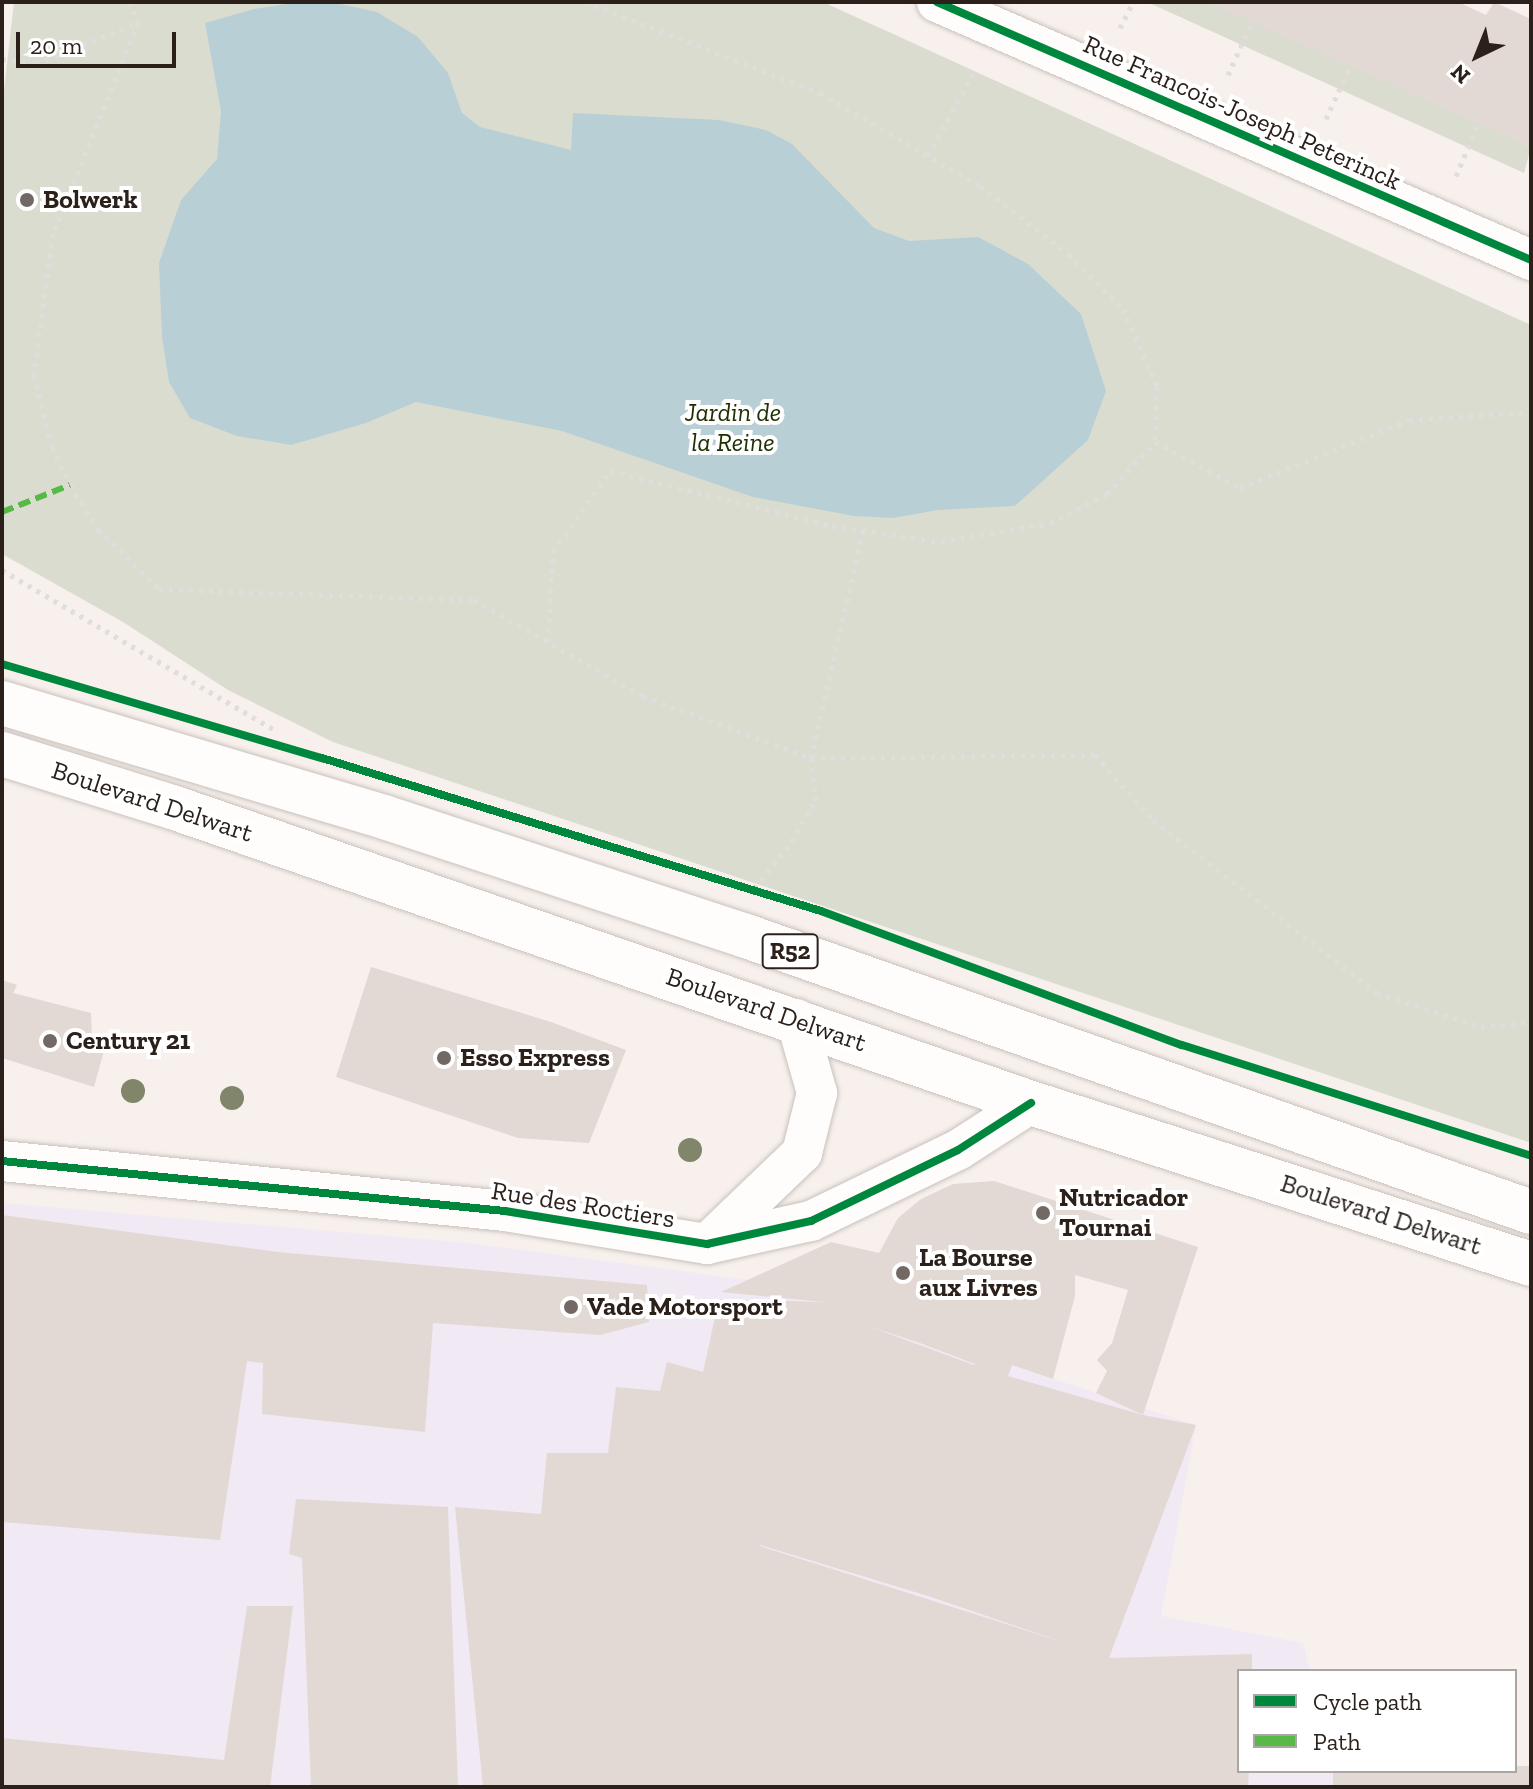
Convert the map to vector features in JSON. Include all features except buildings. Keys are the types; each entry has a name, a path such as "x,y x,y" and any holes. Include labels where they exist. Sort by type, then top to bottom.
{"main road":[{"name":"Boulevard Delwart","path":"21,709 384,817 761,941 1531,1212"},
{"name":"Boulevard Delwart","path":"18,759 187,812 796,1019 1031,1103 1527,1267"}],"street":[{"name":"Rue Francois-Joseph Peterinck","path":"937,2 1531,260"},
{"name":"Rue des Roctiers","path":"707,1244 802,1153 817,1093 796,1019"},
{"name":"Rue des Roctiers","path":"2,1161 505,1211 707,1244 811,1221 958,1150 1031,1103"}],"path":[{"path":"129,2 138,22 53,234 34,375 52,447 98,529 159,589 474,600 643,696 811,758 1095,755 1153,820 1377,993 1481,1027 1531,1022"},
{"path":"548,642 553,552 610,471 863,531 941,542 1050,523 1107,494 1155,442 1157,386 1123,309 1068,254 980,186 820,93 585,2"},
{"path":"1120,28 1133,2"},
{"path":"1228,76 1253,19"},
{"path":"2,59 36,63 138,22"},
{"path":"1326,120 1350,66"},
{"path":"928,156 976,68"},
{"path":"1455,177 1478,124"},
{"path":"1155,442 1240,488 1409,420 1531,412"},
{"path":"752,890 786,850 816,801 811,758 863,531"},
{"path":"2,570 283,735"},
{"path":"737,886 766,894"}],"shaded area":[{"path":"2,1203 469,1243 748,1280 917,1326 1053,1379 1196,1425 1161,1616 1303,1643 1310,1669 1237,1669 1237,1773 1517,1773 1517,1766 1531,1766 1531,1787 2,1787"}],"green space":[{"name":"Jardin de la Reine","path":"14,2 823,2 1531,325 1531,1143 333,742 228,690 123,622 2,554 2,108"},
{"path":"1147,2 1216,2 1531,147 1524,173"}],"water":[{"path":"300,2 331,2 377,12 418,37 448,73 462,113 480,127 571,150 573,113 719,120 766,130 792,144 874,228 909,241 978,237 1028,264 1081,314 1106,391 1088,440 1015,506 938,510 893,518 854,516 753,497 562,431 416,402 366,423 291,445 237,436 190,418 169,382 162,337 159,263 181,200 217,159 221,111 205,23 254,9"}],"marked path":[{"path":"2,512 70,485"}],"cycle path":[{"path":"937,2 1531,260"},
{"path":"2,664 322,758 821,911 1182,1045 1531,1156"},
{"path":"2,1161 505,1211 707,1244 811,1221 958,1150 1031,1103"}],"place":[{"name":"Bolwerk","path":"27,200"},
{"name":"Century 21","path":"50,1041"},
{"name":"Esso Express","path":"444,1058"},
{"name":"Nutricador Tournai","path":"1043,1213"},
{"name":"La Bourse aux Livres","path":"903,1273"},
{"name":"Vade Motorsport","path":"571,1307"}]}
